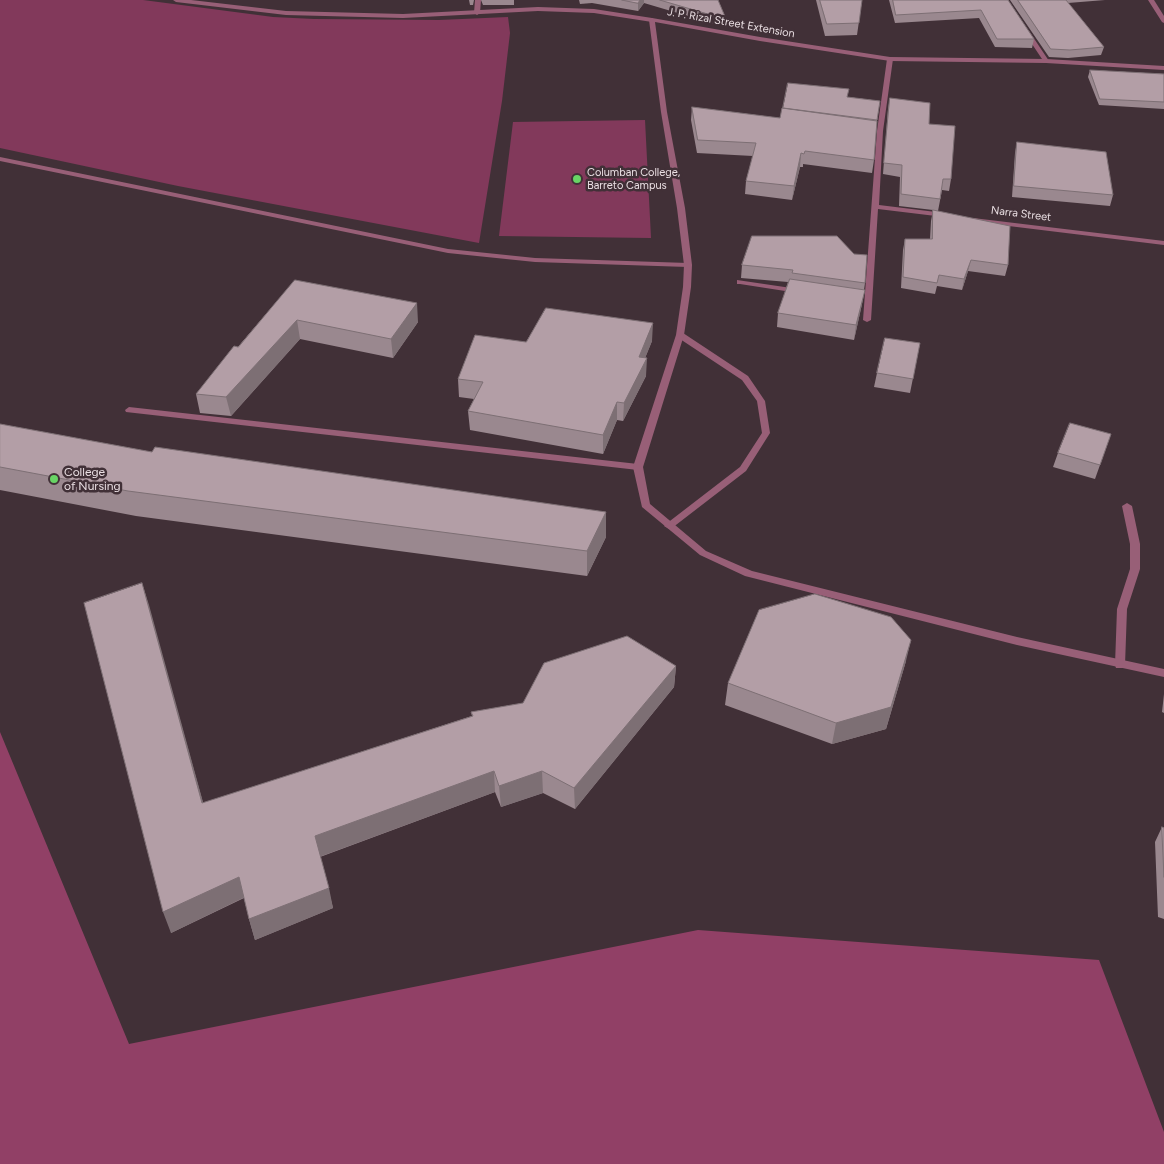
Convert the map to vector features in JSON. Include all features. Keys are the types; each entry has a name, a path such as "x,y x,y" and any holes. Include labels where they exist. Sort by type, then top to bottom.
{"street":[{"name":"J. P. Rizal Street Extension","path":"176,0 286,13 403,16 538,9 594,11 890,59 1046,61 1164,68"},
{"path":"477,12 478,0"},
{"path":"1151,0 1164,21"},
{"path":"652,20 664,112 681,208 688,265 687,287 680,335 638,467 645,504 668,526 703,553 749,574 979,632 1120,665 1164,673"},
{"path":"1023,24 1046,61"},
{"path":"867,320 880,132 890,59"},
{"path":"870,130 880,132"},
{"path":"0,159 448,251 535,260 688,265"},
{"path":"876,207 954,217"},
{"name":"Narra Street","path":"963,218 1164,243"},
{"path":"740,282 809,292"},
{"path":"858,299 868,301"},
{"path":"668,526 743,469 766,433 761,401 745,378 680,335"},
{"path":"129,410 638,467"},
{"path":"1120,665 1122,609 1135,569 1135,544 1127,506"}],"shaded area":[{"path":"0,0 143,0 273,17 314,19 439,20 508,17 510,33 502,101 479,243 178,186 0,148"},
{"name":"Columban College, Barreto Campus","path":"645,120 651,238 499,236 513,122"},
{"path":"0,732 129,1044 698,930 1099,960 1164,1132 1164,1164 0,1164"}],"building":[{"path":"622,0 640,0 638,3"},
{"path":"660,0 718,0 726,19"},
{"path":"820,0 862,0 859,23 827,24"},
{"path":"893,0 1008,0 1034,39 997,39 981,10 896,15"},
{"path":"1018,0 1066,0 1104,47 1070,50 1051,49"},
{"path":"1090,70 1164,74 1164,102 1100,99"},
{"path":"788,83 849,89 847,97 880,101 877,120 783,108"},
{"path":"890,98 930,103 929,124 955,126 951,179 943,179 940,199 901,194 902,165 884,163"},
{"path":"692,107 780,118 782,108 877,121 874,160 805,151 804,154 801,153 794,186 746,181 756,143 698,140"},
{"path":"1017,142 1106,152 1113,195 1014,186"},
{"path":"933,210 1010,226 1008,265 971,260 964,279 939,275 937,283 903,277 905,239 932,239"},
{"path":"752,236 837,236 854,254 867,255 865,283 792,273 793,270 742,265"},
{"path":"790,279 865,290 856,325 778,313"},
{"path":"295,280 417,303 391,339 297,320 226,397 196,394 234,346 238,347"},
{"path":"546,308 653,323 639,357 647,358 624,403 617,402 603,435 468,411 483,382 458,379 475,335 526,342"},
{"path":"885,338 920,343 913,379 877,373"},
{"path":"1070,423 1111,434 1100,465 1058,453"},
{"path":"0,424 152,452 155,447 606,512 587,551 128,491 0,467"},
{"path":"142,583 202,803 473,716 471,712 523,703 544,663 627,636 676,666 574,788 542,771 499,786 494,771 315,836 329,888 249,919 239,877 163,912 84,603"},
{"path":"815,594 891,617 911,640 891,707 836,723 728,683 759,610"},
{"path":"1162,827 1164,828 1164,877"}],"place":[{"name":"Columban College, Barreto Campus","path":"577,179"},
{"name":"College of Nursing","path":"54,479"}]}
